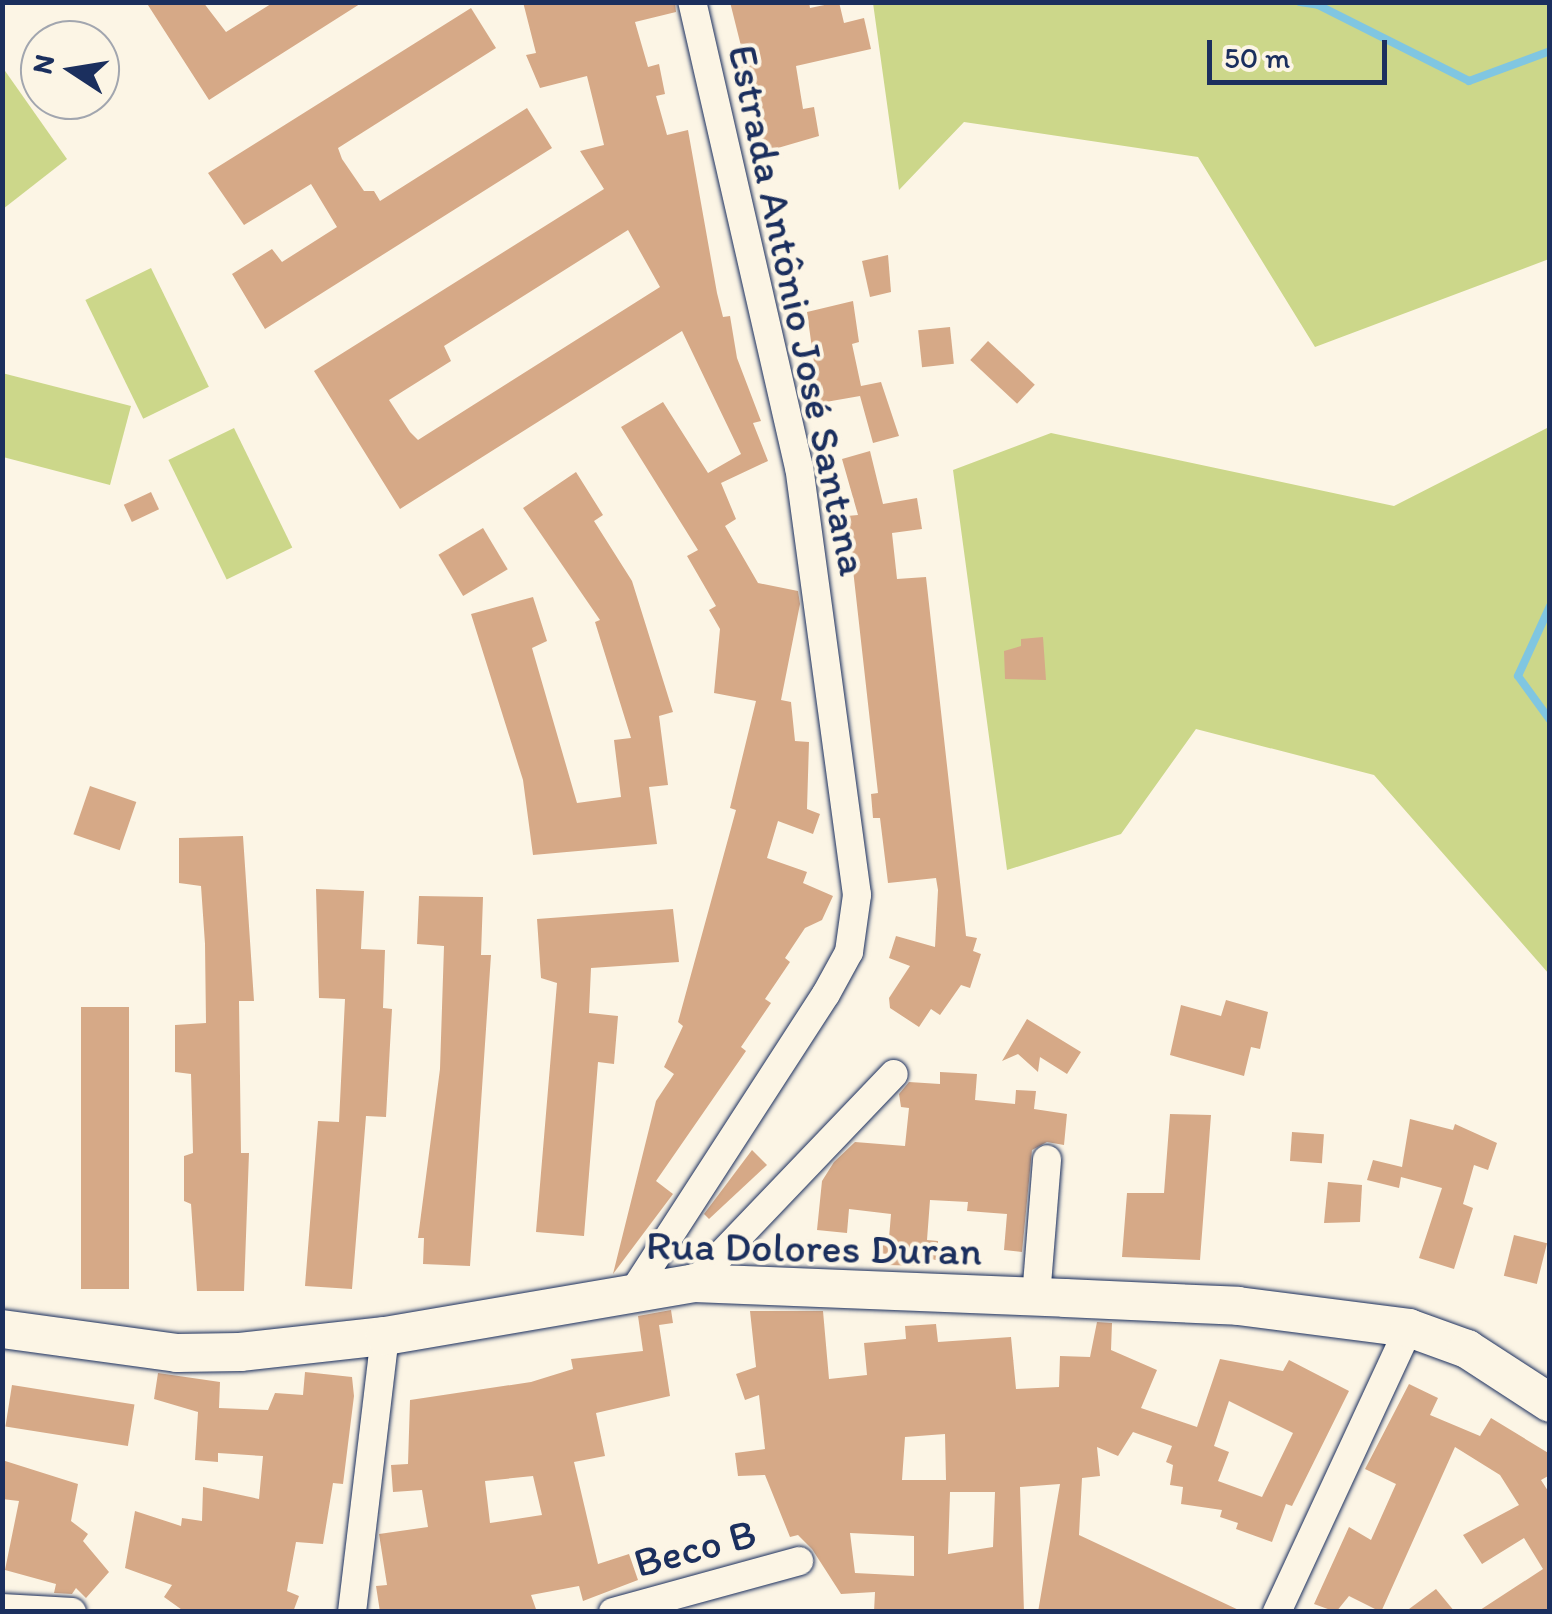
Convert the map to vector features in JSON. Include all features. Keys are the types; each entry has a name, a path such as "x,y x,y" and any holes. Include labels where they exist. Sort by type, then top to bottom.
{"street":[{"name":"Estrada Antônio José Santana","path":"635,1289 826,994 848,952 856,895 799,468 692,2"},
{"path":"694,1283 894,1074"},
{"path":"1036,1296 1047,1159"},
{"name":"Rua Dolores Duran","path":"2,1329 177,1353 385,1336 635,1289 694,1283 1036,1296 1238,1306 1409,1328 1467,1349 1550,1402"},
{"path":"1277,1612 1409,1328"},
{"path":"352,1612 385,1336"},
{"name":"Beco B","path":"613,1612 799,1561"},
{"path":"2,1608 72,1612"}],"green space":[{"path":"873,3 1549,3 1549,259 1315,347 1198,157 964,122 899,190"},
{"path":"3,68 20,92 20,120 40,120 67,159 2,209"},
{"path":"151,268 209,387 143,419 85,300"},
{"path":"2,373 131,406 110,485 3,457"},
{"path":"1549,427 1549,974 1374,775 1196,729 1121,834 1007,870 953,470 1051,433 1394,506"},
{"path":"234,428 292,548 227,580 168,460"}],"building":[{"path":"146,2 203,2 226,32 274,2 363,2 209,100"},
{"path":"523,2 675,2 676,12 635,22 648,67 659,64 665,94 656,96 667,135 688,130 717,293 723,317 730,316 737,358 761,421 753,423 768,461 721,483 736,519 725,526 758,583 798,591 800,604 781,700 791,702 795,741 809,742 807,809 820,814 813,834 778,821 767,858 807,872 803,883 833,896 822,920 805,928 785,958 790,962 765,999 771,1003 741,1047 746,1051 656,1181 673,1194 613,1274 656,1101 674,1074 664,1067 683,1026 678,1022 736,810 730,808 756,701 714,693 720,629 709,610 716,606 687,556 698,550 621,427 663,402 708,473 741,454 682,331 400,509 314,371 604,189 580,151 604,145 587,76 540,88 526,55 536,53","holes":["628,230 660,287 418,440 389,400 451,361 444,346"]},
{"path":"730,2 809,2 810,8 839,2 844,23 864,18 871,49 796,66 803,109 814,107 819,136 764,152 752,96 743,98 734,48 741,46"},
{"path":"471,8 496,48 338,148 342,159 364,191 374,191 380,201 527,108 552,148 265,329 232,274 272,249 282,262 337,227 311,184 244,225 208,173"},
{"path":"888,255 891,292 870,297 862,261"},
{"path":"853,301 859,342 852,344 861,386 881,382 899,436 873,443 860,396 820,403 809,364 814,363 807,312"},
{"path":"950,327 954,364 922,367 918,330"},
{"path":"988,341 1035,385 1017,404 970,360"},
{"path":"870,451 883,504 917,498 922,529 892,533 897,579 926,577 966,936 977,938 973,951 981,954 970,988 961,985 940,1015 931,1009 919,1027 890,1008 889,998 910,966 889,958 896,936 935,947 938,890 936,878 888,883 880,818 873,818 871,794 878,793 847,516 858,515 842,459"},
{"path":"576,472 603,515 594,521 632,581 673,712 659,716 668,785 649,787 657,844 533,855 523,780 471,614 533,597 547,641 532,648 577,803 621,797 614,740 631,738 595,622 600,620 523,508"},
{"path":"151,492 159,509 132,522 124,505"},
{"path":"483,528 508,569 463,596 438,555"},
{"path":"1043,637 1046,680 1005,679 1004,651 1021,646 1021,639"},
{"path":"90,786 136,802 120,850 73,834"},
{"path":"243,836 254,1001 239,1001 241,1153 249,1153 244,1291 197,1291 191,1204 184,1201 184,1156 193,1153 191,1074 175,1072 175,1025 206,1023 205,944 201,886 179,883 179,838"},
{"path":"316,889 364,891 361,949 385,950 383,1008 392,1009 386,1117 366,1116 352,1289 305,1286 318,1121 339,1122 345,999 319,998"},
{"path":"419,896 483,897 481,955 491,955 470,1266 423,1264 424,1238 418,1238 440,1069 444,946 417,944"},
{"path":"673,909 679,962 591,968 589,1013 618,1016 614,1064 598,1062 584,1236 536,1232 557,983 541,978 537,919"},
{"path":"1226,1000 1268,1012 1260,1049 1251,1047 1244,1076 1170,1055 1181,1005 1221,1016"},
{"path":"81,1007 129,1007 129,1289 81,1289"},
{"path":"1027,1019 1081,1052 1067,1074 1040,1057 1038,1072 1018,1054 1002,1061"},
{"path":"940,1072 977,1074 975,1100 1015,1104 1016,1090 1036,1091 1034,1109 1067,1114 1064,1145 1047,1142 1032,1150 1022,1252 1004,1250 1007,1214 967,1211 968,1202 930,1200 927,1240 938,1241 936,1260 925,1258 925,1266 887,1265 888,1254 878,1253 879,1238 889,1238 891,1214 849,1209 847,1233 817,1230 822,1181 834,1162 855,1142 905,1146 909,1108 901,1107 899,1094 909,1082 940,1084"},
{"path":"1170,1114 1211,1115 1200,1260 1122,1257 1127,1193 1164,1193"},
{"path":"1410,1119 1453,1130 1455,1124 1497,1143 1488,1170 1474,1165 1463,1204 1473,1208 1454,1269 1419,1258 1442,1188 1401,1177 1399,1188 1367,1180 1373,1160 1402,1167"},
{"path":"1292,1132 1324,1134 1322,1163 1290,1161"},
{"path":"752,1150 767,1165 709,1219 704,1214"},
{"path":"1328,1182 1362,1185 1360,1222 1324,1223"},
{"path":"1514,1235 1547,1243 1537,1284 1504,1276"},
{"path":"671,1310 673,1323 659,1325 670,1396 596,1413 605,1456 574,1462 598,1564 629,1554 638,1580 583,1601 579,1586 531,1595 537,1612 380,1612 376,1586 387,1585 379,1534 428,1527 422,1490 393,1492 391,1465 408,1464 410,1400 531,1382 573,1369 571,1359 643,1351 638,1316","holes":["533,1476 542,1515 490,1523 485,1481"]},
{"path":"750,1311 823,1311 829,1379 867,1375 864,1343 906,1339 905,1326 936,1324 938,1342 1011,1337 1016,1389 1059,1387 1060,1356 1090,1357 1097,1322 1112,1323 1111,1350 1157,1370 1141,1408 1197,1427 1220,1359 1283,1371 1289,1360 1349,1391 1292,1506 1286,1504 1272,1542 1236,1529 1238,1523 1220,1517 1222,1510 1181,1504 1183,1487 1170,1485 1173,1465 1166,1462 1172,1446 1133,1432 1118,1456 1097,1447 1100,1476 1082,1478 1079,1535 1243,1612 1038,1612 1060,1484 1020,1487 1024,1612 874,1612 875,1592 841,1594 812,1549 798,1535 790,1537 765,1475 738,1476 735,1453 765,1449 759,1395 745,1400 736,1374 756,1367","holes":["1229,1401 1293,1433 1262,1497 1218,1481 1229,1452 1214,1446","945,1434 946,1480 902,1480 905,1437","950,1492 995,1492 993,1547 948,1554","850,1533 914,1536 914,1576 855,1573"]},
{"path":"305,1372 352,1377 354,1396 343,1484 333,1483 323,1544 296,1542 287,1591 299,1596 293,1612 185,1612 164,1597 172,1585 125,1568 135,1511 181,1526 182,1518 202,1521 203,1487 259,1499 263,1456 218,1453 218,1462 195,1460 198,1412 154,1399 158,1373 220,1382 219,1408 268,1410 275,1393 303,1395"},
{"path":"1409,1384 1438,1398 1430,1415 1480,1436 1491,1418 1550,1454 1550,1475 1541,1480 1550,1494 1550,1612 1477,1612 1543,1569 1524,1538 1482,1564 1463,1535 1519,1505 1500,1475 1455,1447 1381,1612 1349,1596 1336,1612 1314,1604 1349,1527 1371,1540 1396,1484 1365,1469"},
{"path":"12,1385 134,1404 128,1446 5,1426"},
{"path":"2,1460 78,1484 71,1521 88,1534 83,1541 109,1572 86,1598 76,1588 72,1594 54,1593 56,1584 5,1570 19,1501 2,1499"},
{"path":"1436,1589 1455,1612 1405,1612"}],"waterway":[{"path":"1300,2 1318,5 1469,81 1550,51"},
{"path":"1550,606 1518,676 1550,720"}]}
